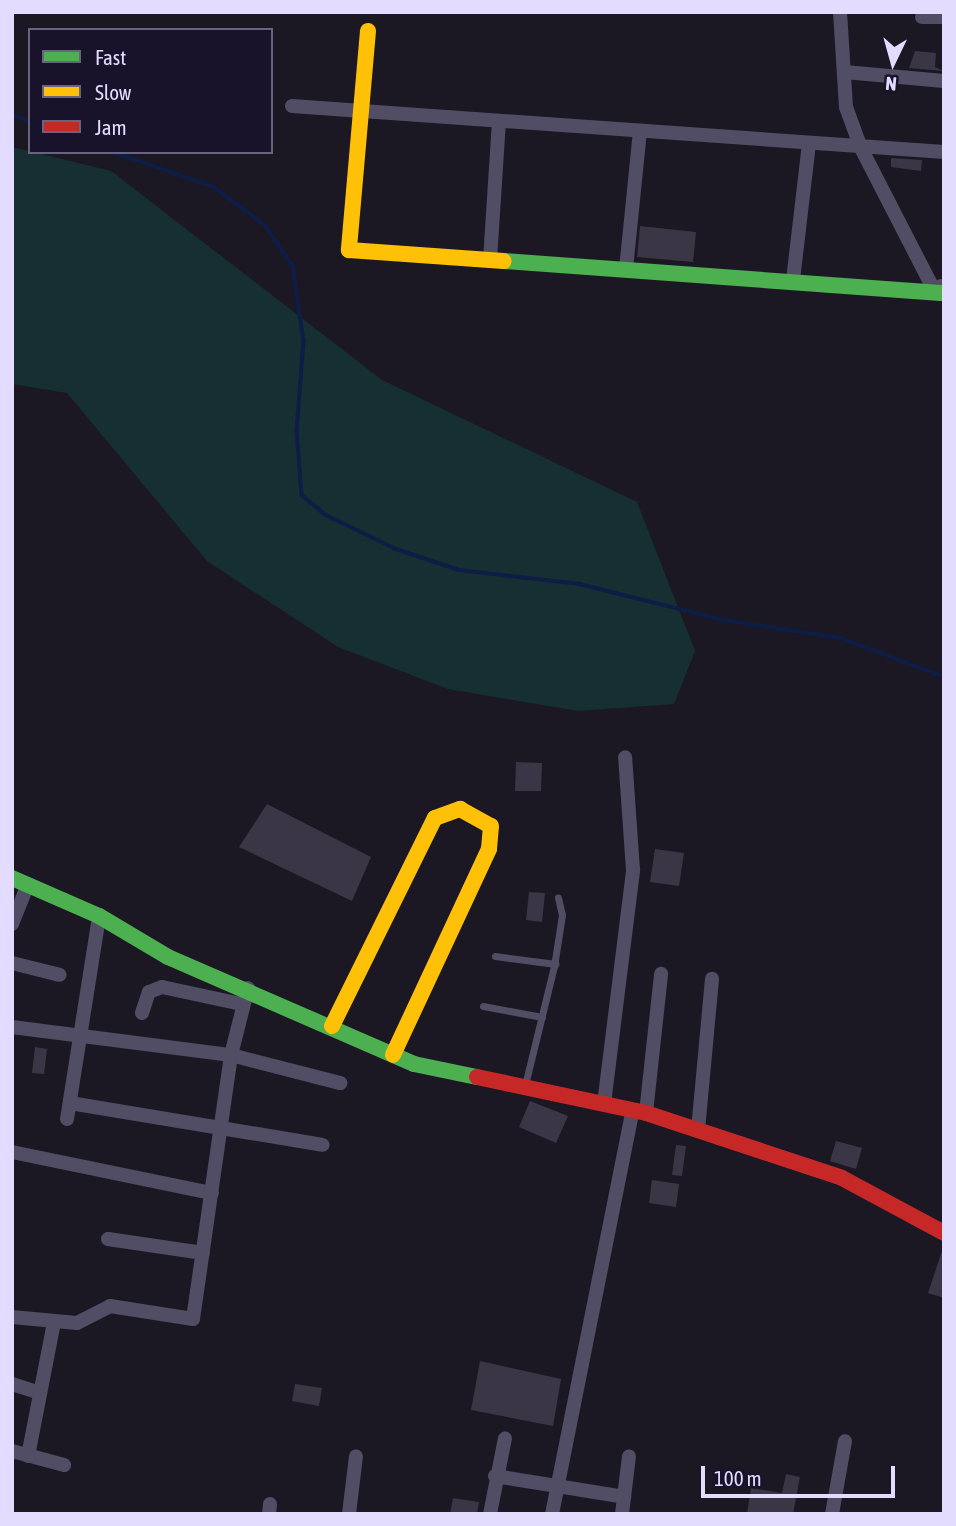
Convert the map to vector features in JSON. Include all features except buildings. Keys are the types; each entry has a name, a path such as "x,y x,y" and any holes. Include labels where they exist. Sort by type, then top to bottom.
{"street":[{"path":"841,12 846,107 861,148 940,290"},
{"path":"922,17 944,18"},
{"path":"368,30 364,111 349,250 940,290"},
{"path":"845,72 944,81"},
{"path":"292,106 944,152"},
{"path":"490,260 499,121"},
{"path":"626,269 640,132"},
{"path":"793,281 808,144"},
{"path":"604,1104 633,870 625,757"},
{"path":"332,1026 435,817 460,809 491,826 489,849 393,1055"},
{"path":"12,924 17,879 99,916 168,957 248,988 393,1055 640,1112 698,1130 842,1178 944,1233"},
{"path":"67,1119 83,1033 99,916"},
{"path":"12,963 60,975"},
{"path":"552,1514 640,1112 661,974"},
{"path":"698,1130 712,979"},
{"path":"142,1013 149,992 162,986 241,1004"},
{"path":"12,1317 77,1323 110,1306 193,1319 231,1055 241,1004 248,988"},
{"path":"12,1027 83,1033 231,1055 340,1083"},
{"path":"70,1103 323,1145"},
{"path":"12,1152 212,1193"},
{"path":"108,1239 203,1254"},
{"path":"28,1456 54,1322"},
{"path":"12,1384 40,1393"},
{"path":"490,1514 495,1476 505,1438"},
{"path":"832,1514 845,1440"},
{"path":"12,1451 64,1465"},
{"path":"349,1514 356,1456"},
{"path":"622,1514 629,1456"},
{"path":"495,1476 624,1497"}],"lane":[{"path":"525,1086 555,964 558,897"},
{"path":"495,956 555,964"},
{"path":"483,1006 542,1017"}],"green space":[{"path":"12,147 28,151 28,154 41,154 111,171 382,380 637,502 695,651 674,704 578,711 448,689 338,647 207,561 67,393 12,384"}],"waterway":[{"path":"12,114 28,121"},
{"path":"119,154 212,186 265,225 293,266 304,341 297,431 302,495 326,515 396,549 459,570 580,584 723,620 841,638 944,677"}],"traffic: fast":[{"path":"504,261 944,293"},
{"path":"12,878 99,916 168,957 414,1064 477,1077"}],"traffic: slow":[{"path":"368,31 349,250 504,261"},
{"path":"332,1026 435,818 460,809 491,826 489,849 393,1055"}],"traffic: jam":[{"path":"477,1077 646,1113 842,1178 944,1233"}]}
